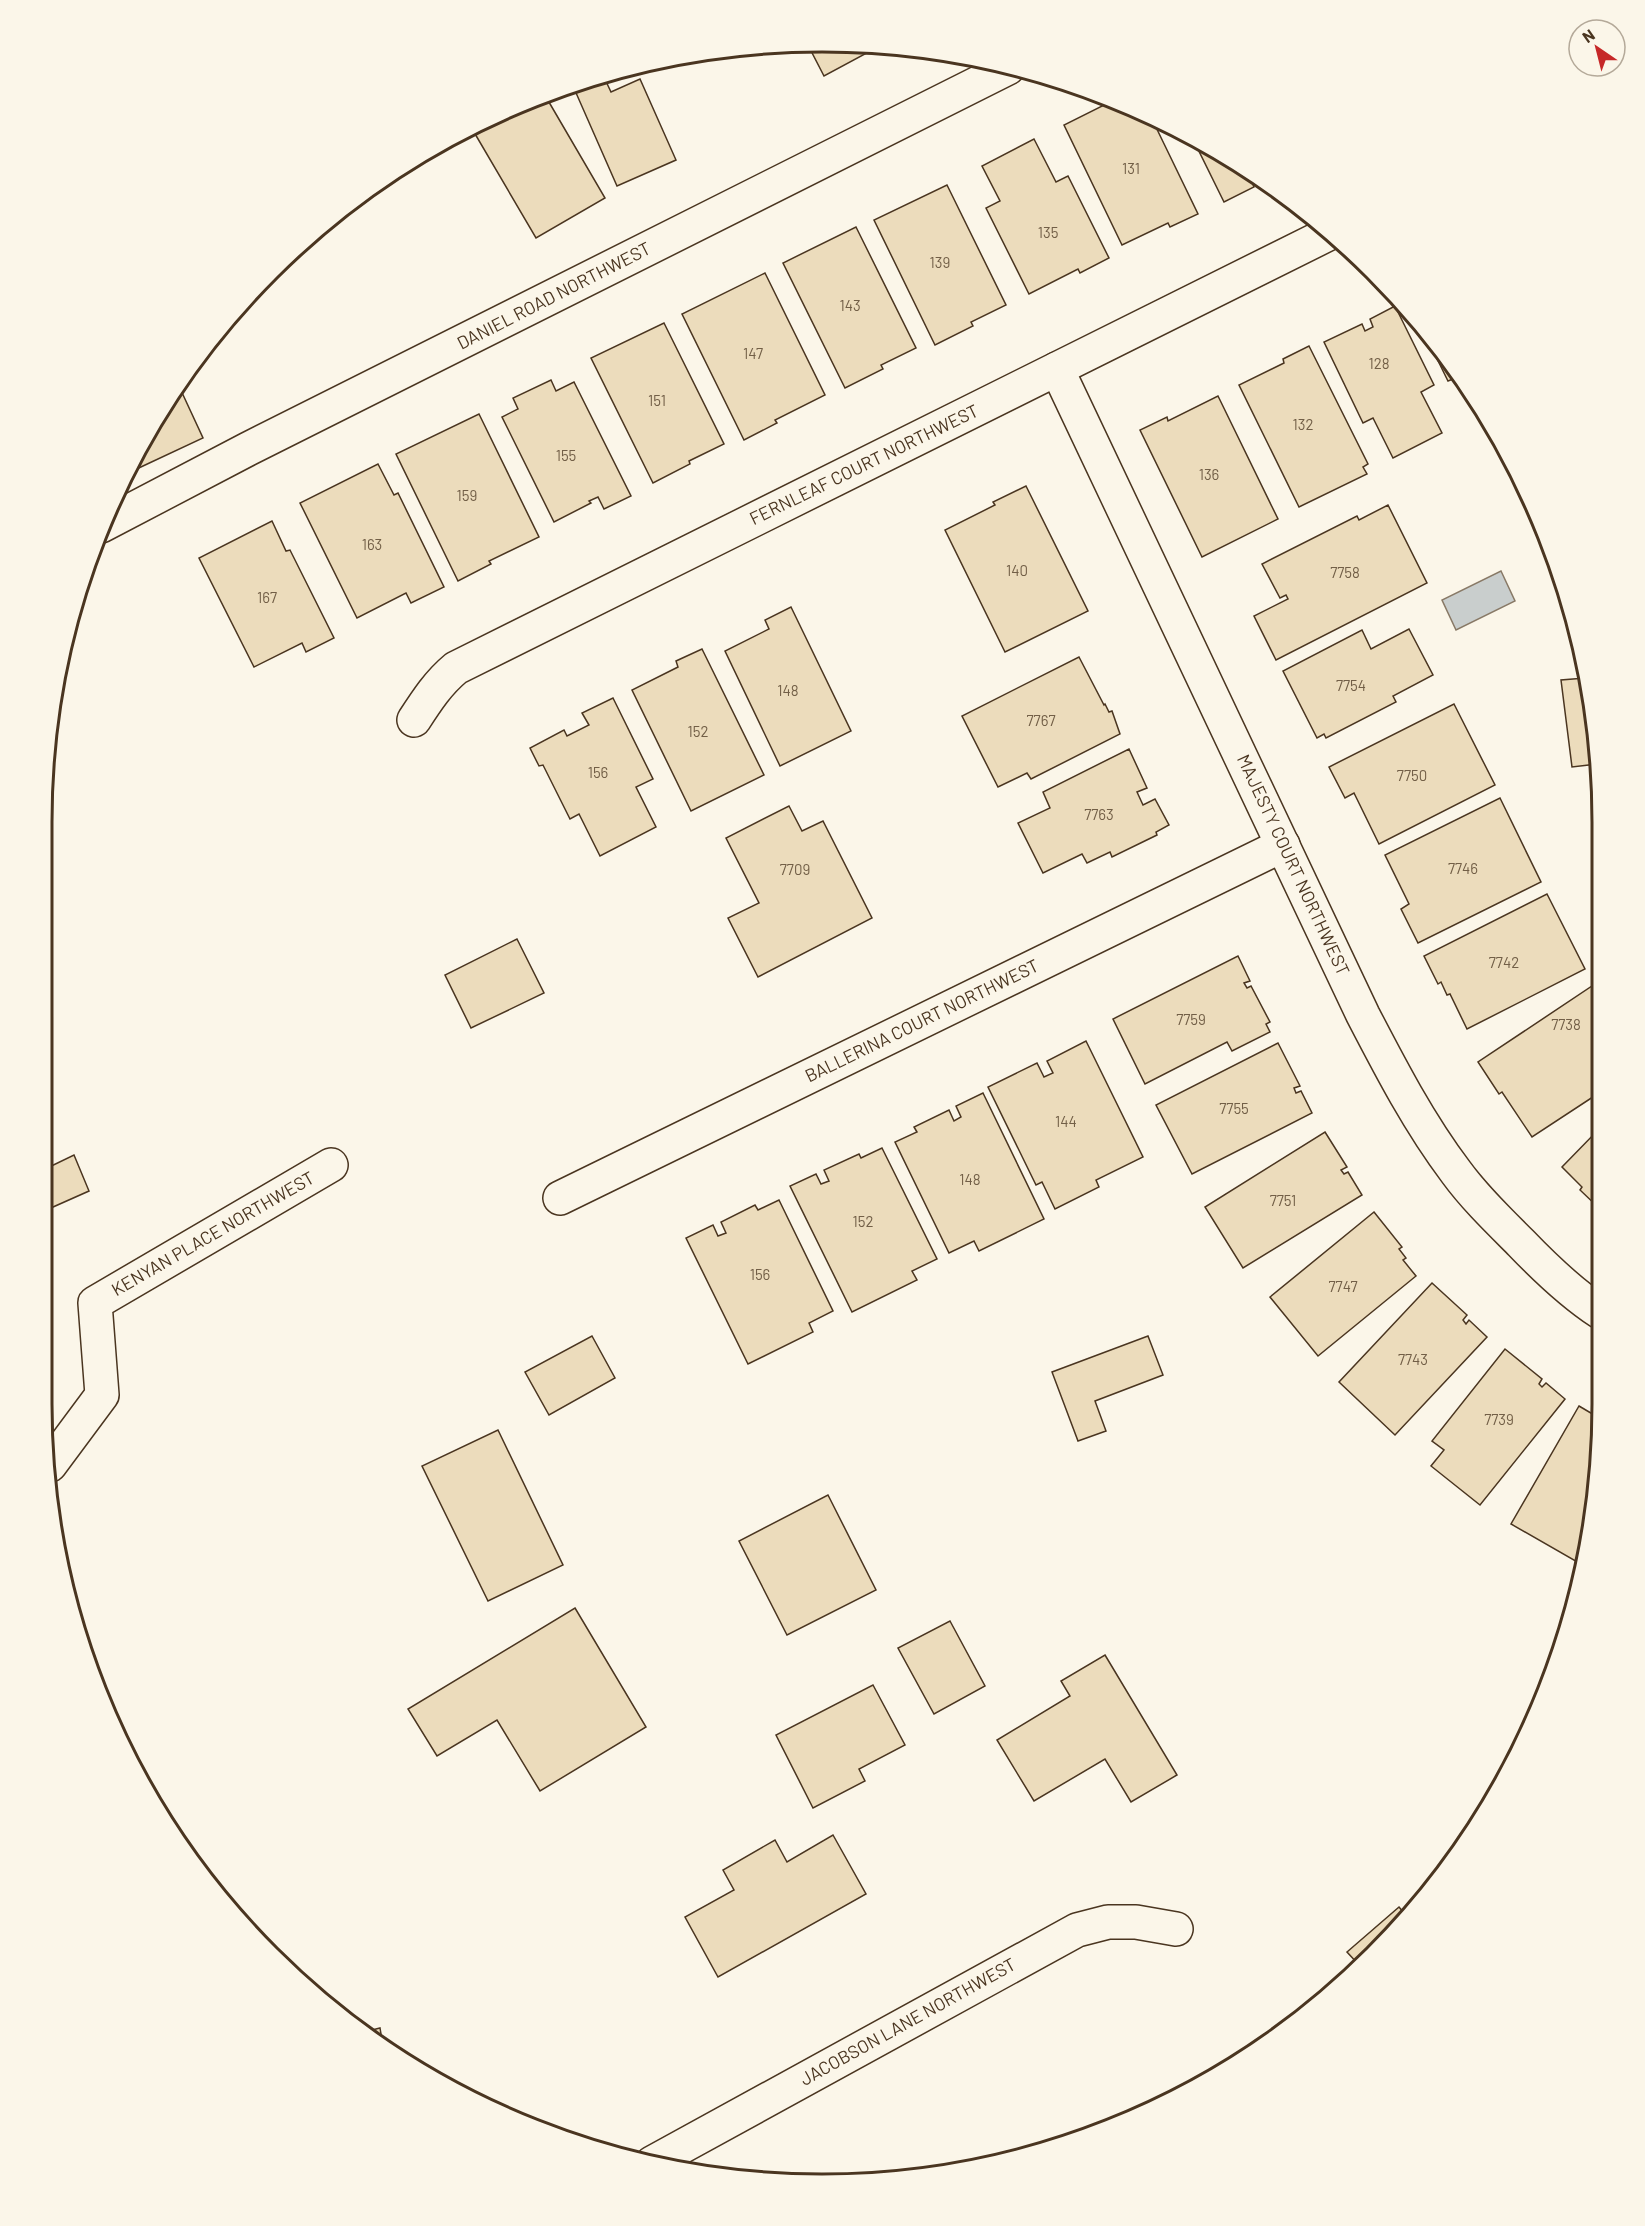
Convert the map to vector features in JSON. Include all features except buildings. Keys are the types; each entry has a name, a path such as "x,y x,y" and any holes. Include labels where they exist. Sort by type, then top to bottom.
{"street":[{"name":"DANIEL ROAD NORTHWEST","path":"115,518 259,443 998,73"},
{"name":"FERNLEAF COURT NORTHWEST","path":"414,720 431,693 456,668 1322,237"},
{"name":"MAJESTY COURT NORTHWEST","path":"1057,369 1391,1071 1422,1124 1457,1174 1542,1265 1592,1306"},
{"name":"BALLERINA COURT NORTHWEST","path":"560,1198 1284,845"},
{"name":"KENYAN PLACE NORTHWEST","path":"54,1459 102,1395 95,1303 331,1165"},
{"name":"JACOBSON LANE NORTHWEST","path":"663,2157 1077,1930 1108,1922 1136,1922 1176,1929"}],"shaded area":[{"path":"1501,571 1515,601 1456,630 1442,600"}]}
